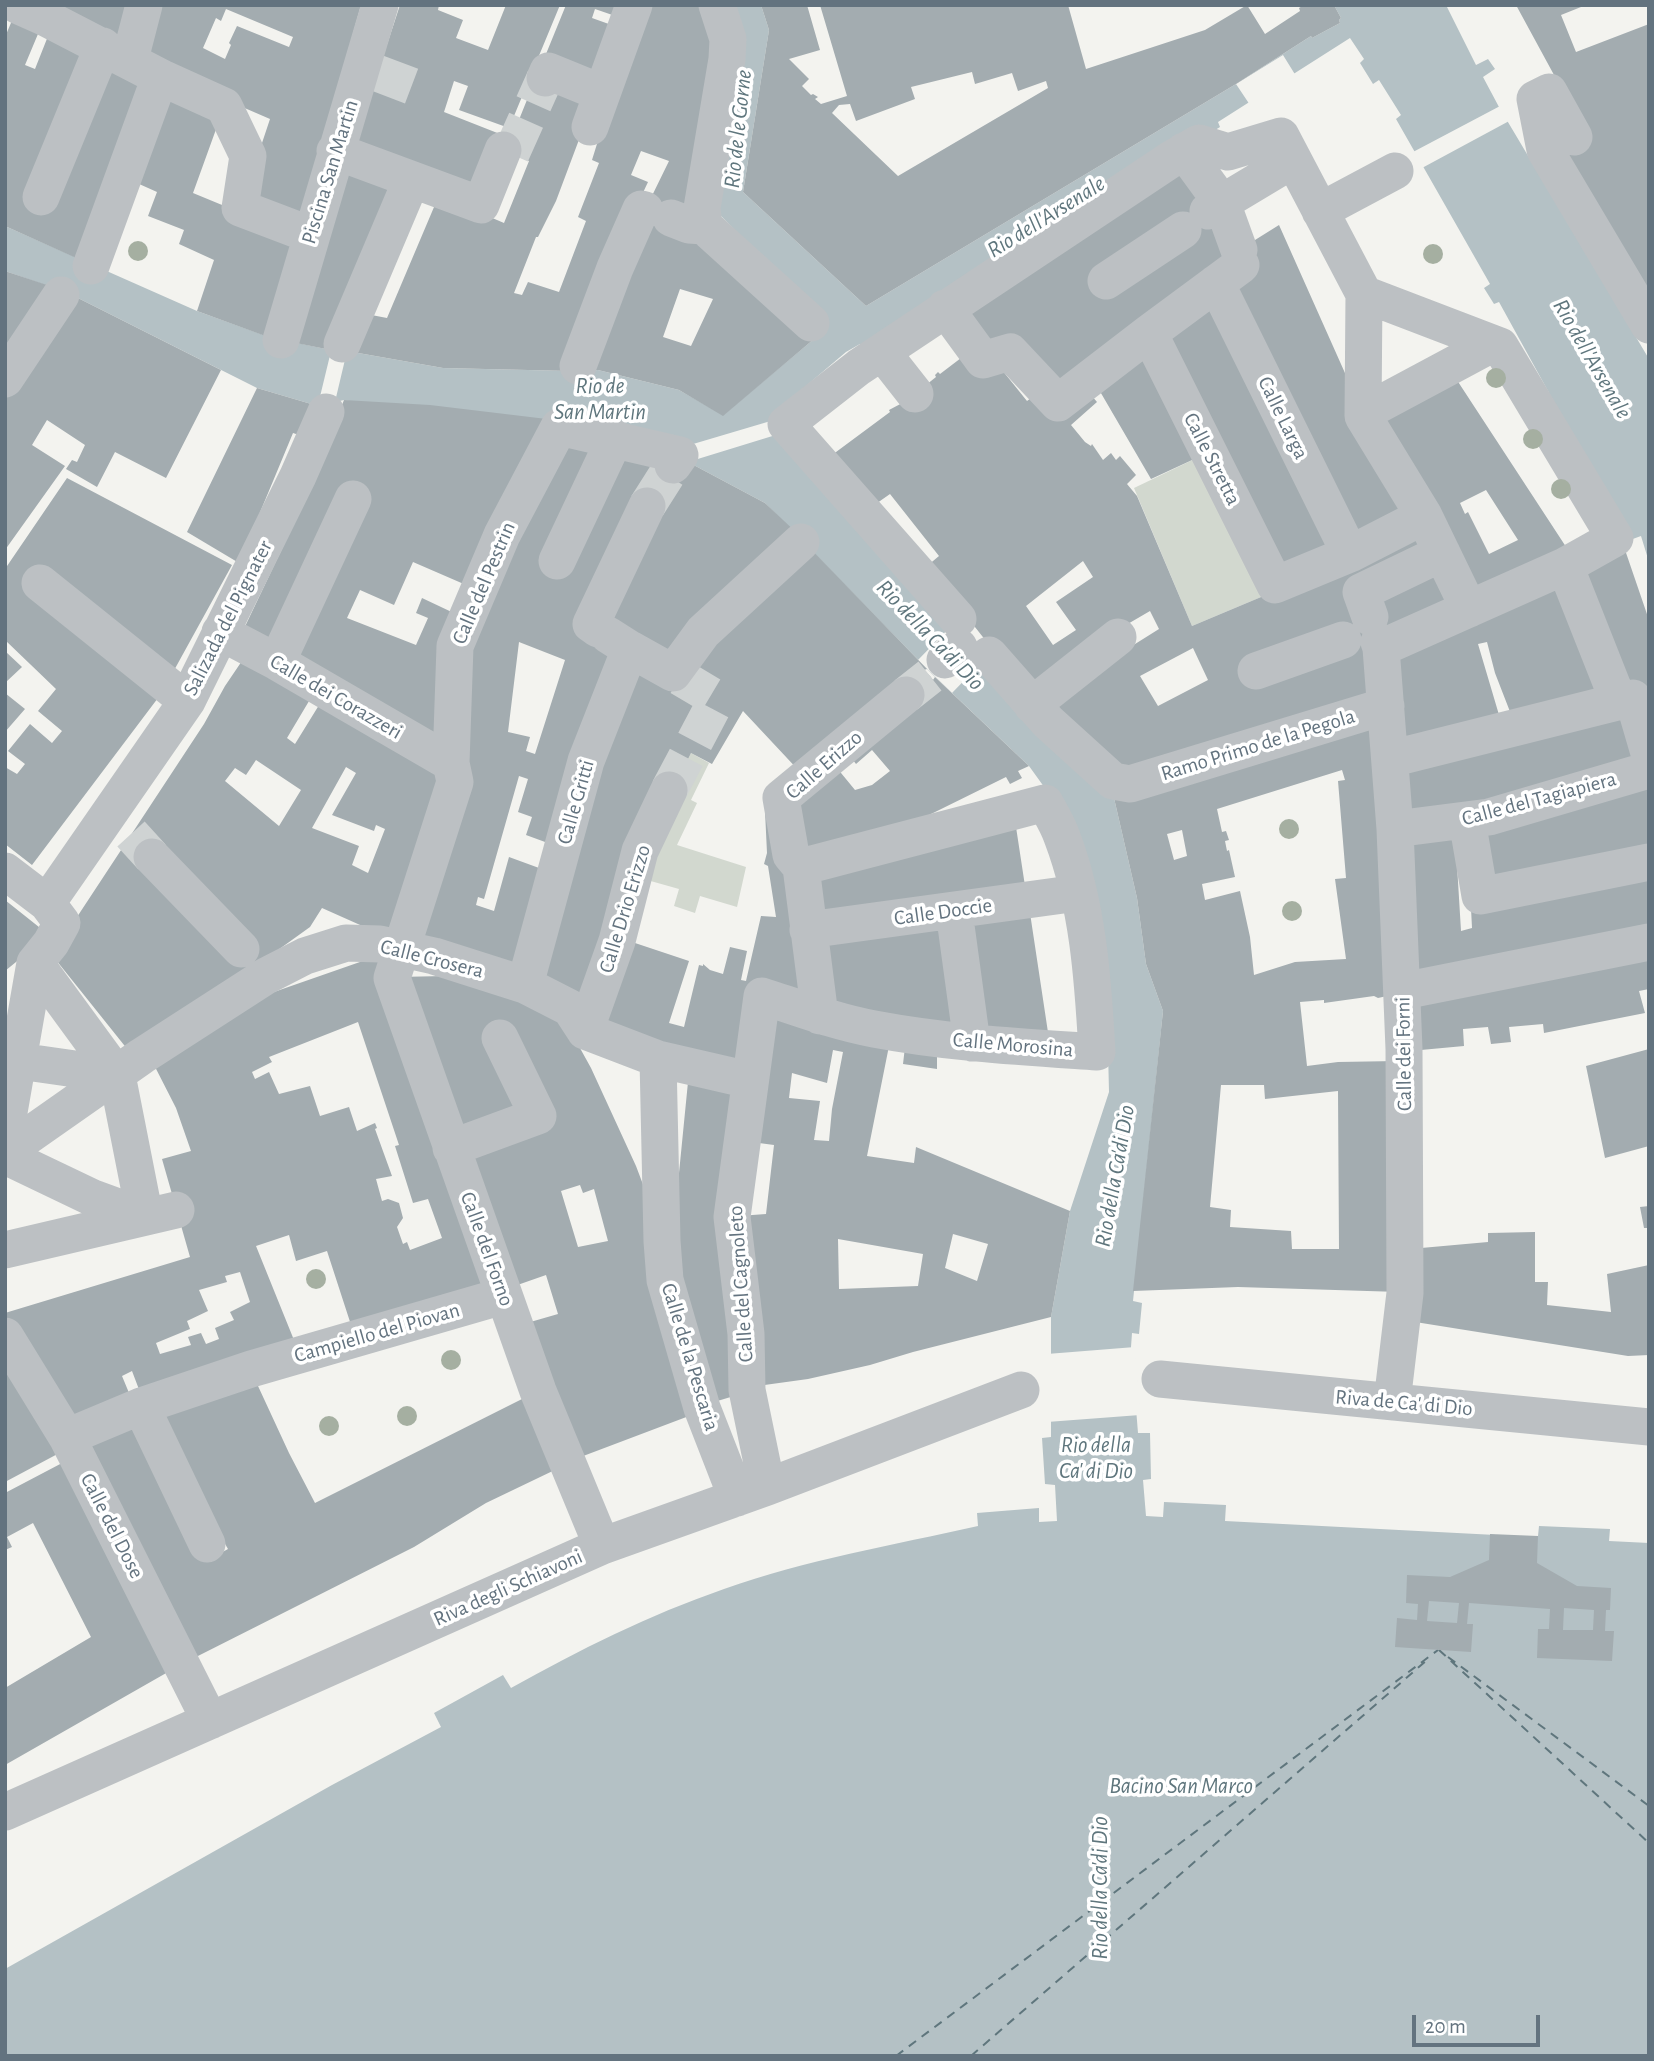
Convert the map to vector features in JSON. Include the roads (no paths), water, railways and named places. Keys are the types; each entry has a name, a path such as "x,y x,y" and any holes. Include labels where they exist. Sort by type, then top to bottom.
{"street":[{"path":"92,265 144,5"},
{"name":"Piscina San Martin","path":"281,340 335,151 369,70 380,5"},
{"path":"590,127 594,90 634,5"},
{"path":"673,218 702,208 727,59 728,39 717,5"},
{"path":"36,9 131,61 224,106 248,156 240,208 311,235"},
{"path":"41,197 131,61"},
{"path":"545,78 548,71 594,90"},
{"path":"1118,637 1032,705 952,656 821,463 786,424 950,305 1179,154 1199,143 1228,152 1286,136"},
{"path":"1286,136 1320,211 1363,294 1363,416 1424,516 1469,609"},
{"path":"1106,281 1205,215 1286,136"},
{"path":"1562,136 1545,150 1649,325"},
{"path":"335,151 479,205 505,153"},
{"name":"Calle Larga","path":"1179,154 1205,215 1232,266 1350,554"},
{"path":"1320,211 1395,171"},
{"path":"341,344 411,181"},
{"path":"579,366 615,268 641,209 673,218 811,323"},
{"path":"950,305 983,360 1010,352 1058,403 1232,266"},
{"path":"1363,294 1496,345 1615,538 1570,564 1469,609 1377,636"},
{"path":"5,379 61,295"},
{"name":"Calle Stretta","path":"1149,332 1275,585 1350,554"},
{"path":"1365,412 1496,345"},
{"path":"882,352 915,394"},
{"name":"Salizada del Pignater","path":"47,903 131,835 187,701 293,488 326,411"},
{"name":"Calle del Pestrin","path":"400,949 455,782 451,763 455,646 502,535 559,427 615,438 676,460"},
{"path":"557,561 615,438"},
{"path":"277,662 353,499"},
{"name":"Calle Gritti","path":"525,985 586,761 612,638 591,624 647,506"},
{"path":"1350,554 1424,516"},
{"path":"612,638 677,675 703,632 801,542"},
{"name":"Calle dei Forni","path":"1392,1402 1405,1293 1403,990 1386,706 1377,636 1361,592 1442,553"},
{"path":"1570,564 1618,700"},
{"path":"40,583 187,701"},
{"name":"Calle dei Corazzeri","path":"220,632 451,763"},
{"path":"1256,671 1343,640"},
{"name":"Calle Erizzo","path":"820,1016 801,867 792,855 781,798 952,656"},
{"path":"1390,758 1633,698 1646,765"},
{"name":"Ramo Primo de la Pegola","path":"1032,705 1112,781 1130,784 1386,706"},
{"name":"Calle del Tagiapiera","path":"1395,830 1489,817 1646,765"},
{"name":"Calle Drio Erizzo","path":"585,1031 617,941 640,851 670,790"},
{"name":"Calle Morosina","path":"762,996 820,1016 873,1029 972,1043 1097,1052 1093,979 1078,892 1062,836 1045,803 801,867"},
{"path":"1467,820 1480,896 1649,862"},
{"path":"131,835 254,964"},
{"path":"5,871 47,903 62,923 43,953 11,1060 5,1135"},
{"name":"Calle Doccie","path":"808,930 1078,892"},
{"path":"954,911 972,1043"},
{"path":"1403,990 1649,942"},
{"name":"Calle Crosera","path":"5,1154 129,1065 254,964 305,956 346,943 380,944 434,956 525,985 570,1008 585,1031"},
{"name":"Calle del Forno","path":"400,949 392,978 503,1296 566,1463 602,1546"},
{"path":"5,985 43,953"},
{"path":"43,953 129,1065 161,1214"},
{"name":"Calle del Cagnoleto","path":"752,1493 746,1334 732,1217 762,996"},
{"path":"585,1031 658,1059 749,1080"},
{"path":"451,1148 538,1116 500,1038"},
{"name":"Calle de la Pescaria","path":"658,1059 663,1259 673,1311 702,1408 752,1493"},
{"path":"11,1060 129,1065"},
{"path":"5,1154 93,1198 161,1214"},
{"path":"5,1250 161,1214"},
{"name":"Campiello del Piovan","path":"67,1437 141,1406 251,1369 503,1296"},
{"name":"Calle del Dose","path":"5,1336 67,1437 210,1721"},
{"name":"Riva de Ca' di Dio","path":"1160,1379 1649,1427"},
{"name":"Riva degli Schiavoni","path":"5,1812 602,1546 752,1493 1021,1390"},
{"path":"141,1406 207,1544"}],"water":[{"name":"Bacino San Marco","path":"728,5 761,5 769,30 743,192 866,306 1236,84 1311,36 1312,38 1340,23 1341,18 1334,5 1446,5 1476,65 1488,59 1495,69 1483,77 1649,359 1649,562 1641,536 1630,540 1499,302 1494,304 1484,288 1490,284 1396,119 1401,115 1379,80 1373,84 1360,63 1364,59 1350,38 1218,122 1220,127 863,349 860,344 846,352 773,414 1114,798 1137,898 1146,964 1163,1011 1133,1301 1142,1303 1139,1334 1132,1333 1131,1347 1138,1433 1150,1433 1151,1479 1143,1480 1146,1516 1163,1517 1164,1502 1226,1505 1225,1521 1515,1536 1538,1536 1539,1526 1610,1529 1609,1541 1649,1543 1649,2056 5,2056 5,1969 332,1785 441,1727 434,1713 503,1675 511,1688 615,1634 696,1599 818,1561 978,1526 977,1513 1039,1508 1039,1522 1057,1521 1055,1485 1045,1484 1042,1438 1051,1437 1051,1317 1070,1211 1109,1092 1107,1008 1070,834 1029,766 932,674 765,503 688,462 344,400 318,406 257,388 68,293 5,271 5,226 197,311 269,337 443,368 598,370 679,390 723,415 829,324 713,208"}],"tunnel":[{"path":"377,73 427,92"},
{"path":"511,154 545,78"},
{"path":"647,506 673,465"},
{"path":"906,695 930,676"},
{"path":"669,790 717,699 680,677"},
{"path":"131,834 152,857"}],"water label":[{"name":"Rio de le Gorne","path":"738,129"},
{"name":"Rio dell'Arsenale","path":"1046,217"},
{"name":"Rio dell'Arsenale","path":"1592,359"},
{"name":"Rio de San Martin","path":"600,399"},
{"name":"Rio della Ca'di Dio","path":"930,635"},
{"name":"Rio della Ca'di Dio","path":"1115,1176"},
{"name":"Rio della Ca' di Dio","path":"1096,1458"},
{"name":"Rio della Ca'di Dio","path":"1100,1888"}]}
